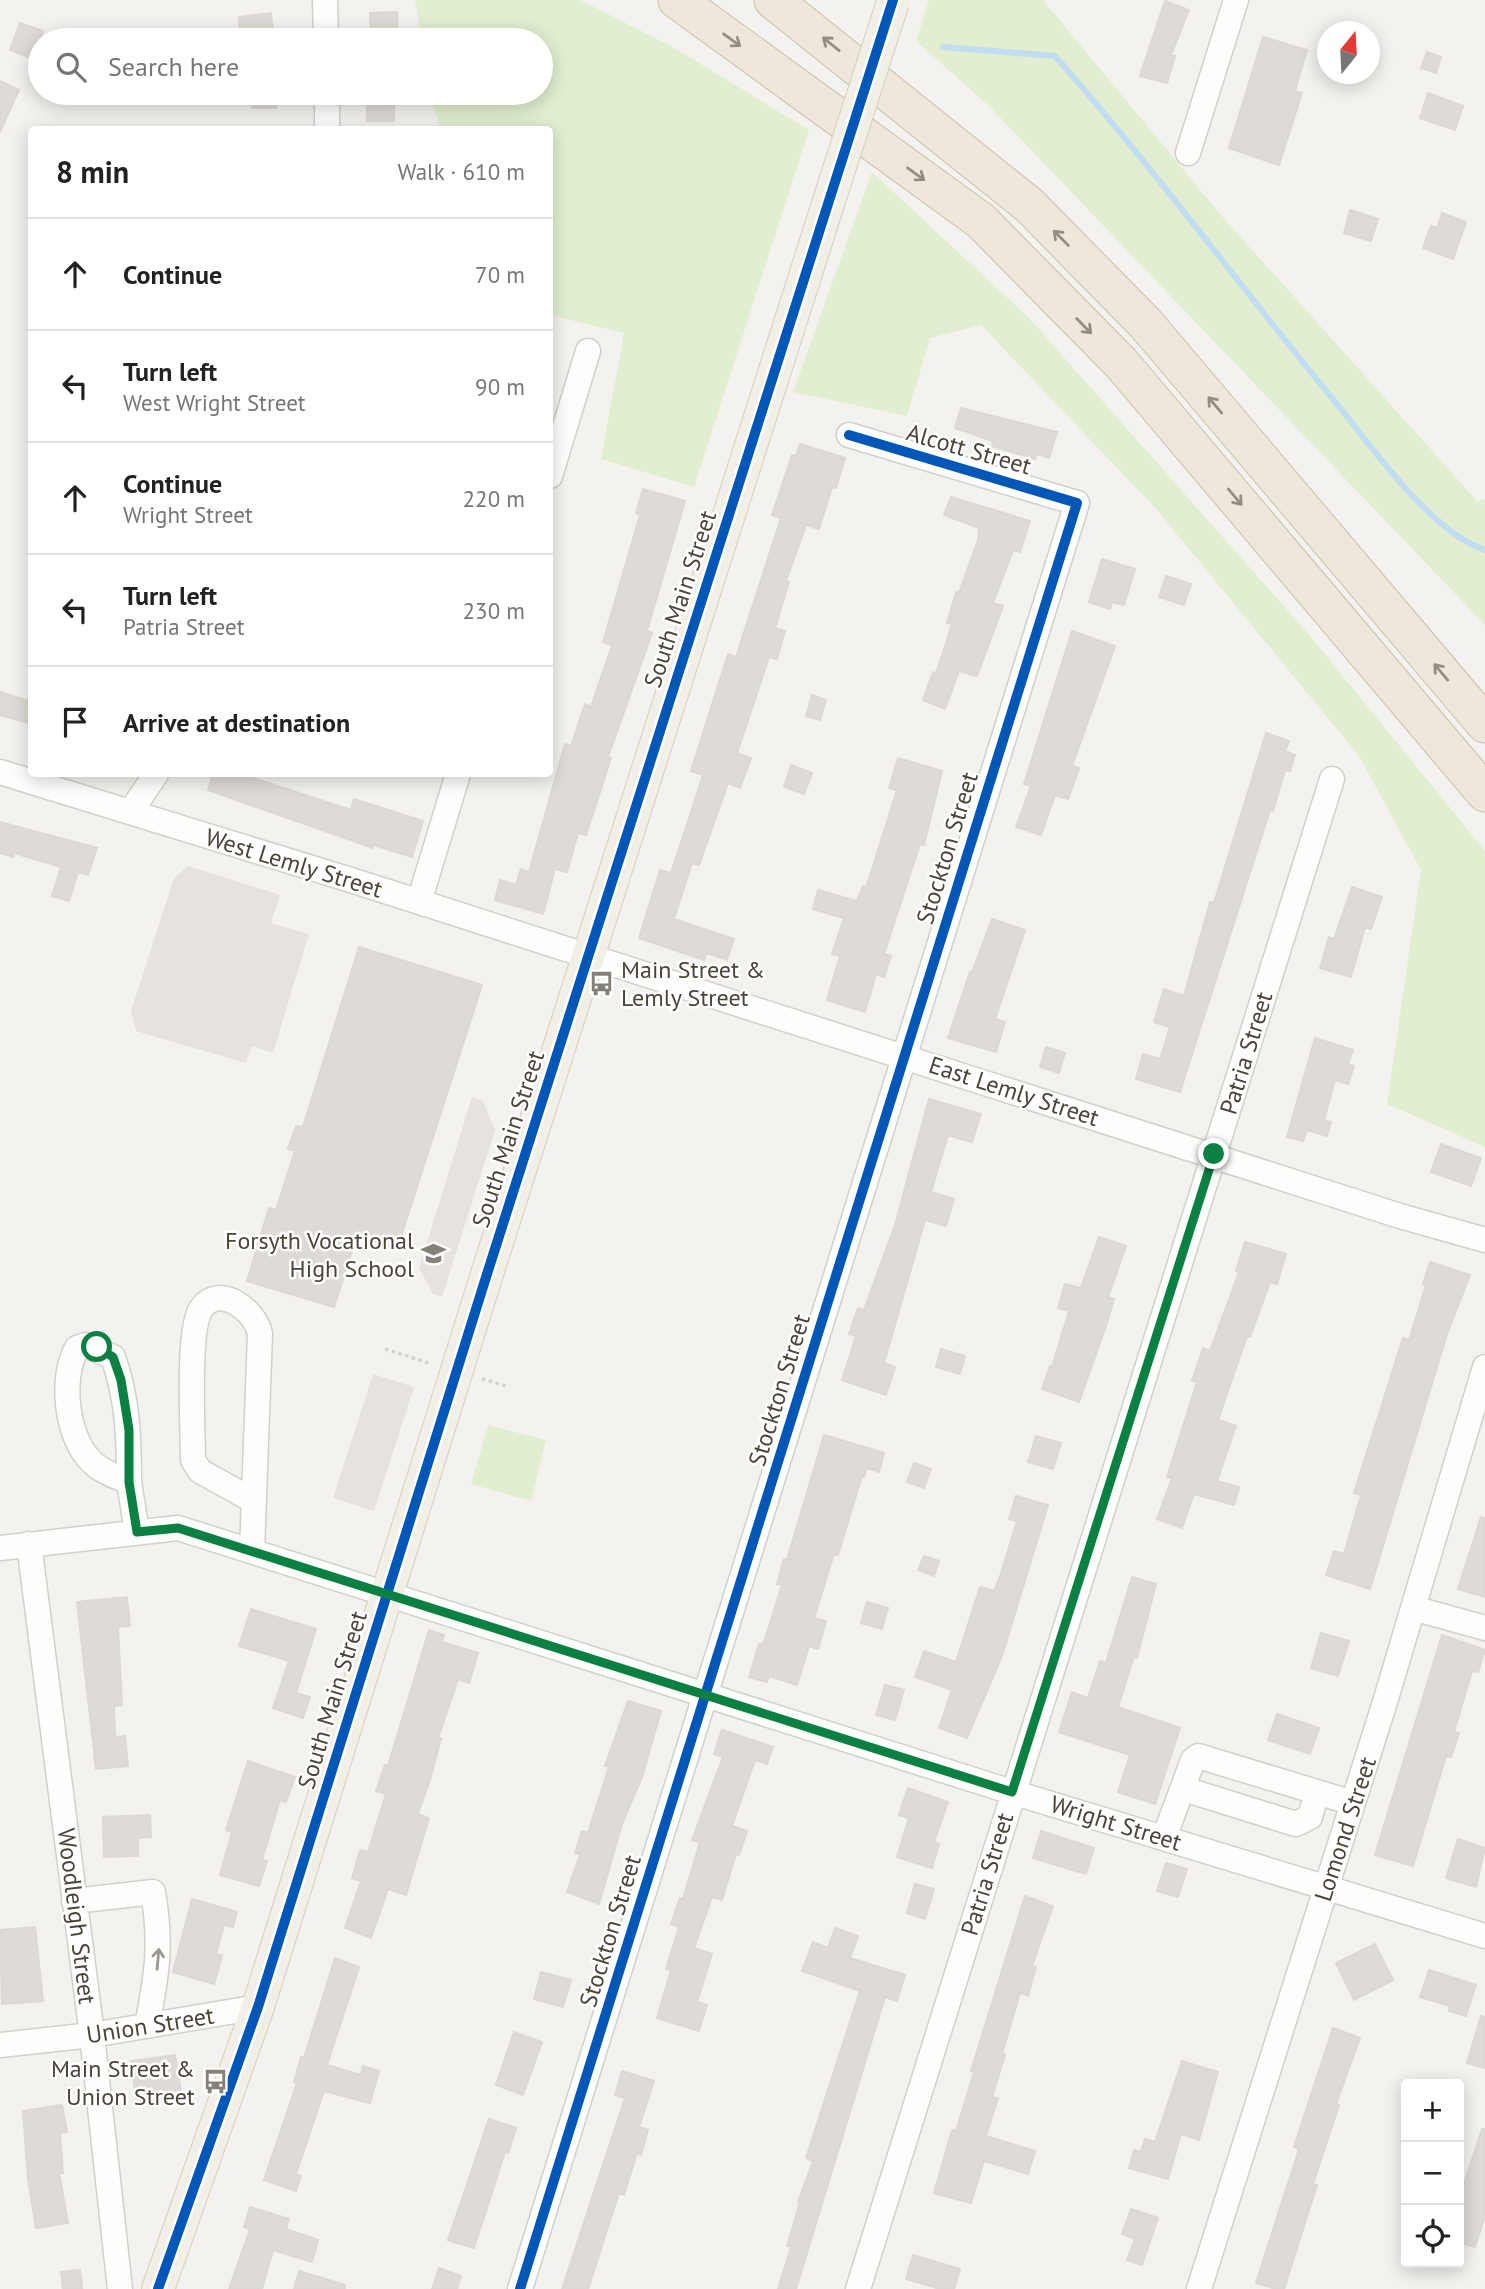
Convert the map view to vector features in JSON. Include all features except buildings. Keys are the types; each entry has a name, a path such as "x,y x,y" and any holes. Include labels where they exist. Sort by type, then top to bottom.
{"highway":[{"path":"677,0 981,221 1121,363 1485,793"},
{"path":"773,0 1028,205 1126,304 1485,724"},
{"path":"1414,707 1485,820"}],"main road":[{"name":"South Main Street","path":"158,2289 258,2007 588,957 893,1"}],"street":[{"path":"325,0 326,28"},
{"path":"1188,153 1236,0"},
{"path":"327,105 327,126"},
{"path":"553,466 588,351"},
{"name":"Alcott Street","path":"849,435 1077,503"},
{"name":"Stockton Street","path":"520,2289 1077,503"},
{"name":"West Lemly Street","path":"0,772 131,811 588,957"},
{"path":"131,811 154,777"},
{"path":"419,902 457,777"},
{"name":"Patria Street","path":"859,2289 1012,1792 1332,779"},
{"name":"East Lemly Street","path":"588,957 1214,1154 1399,1216 1485,1240"},
{"path":"252,1551 254,1501 260,1334 258,1322 240,1305 227,1299 215,1300 206,1303 199,1311 194,1332 193,1460 200,1471 210,1478 254,1501"},
{"path":"129,1482 100,1469 89,1460 74,1431 70,1361 77,1348 86,1345 113,1357 121,1380 129,1430 129,1482 137,1532"},
{"name":"Lomond Street","path":"1199,2289 1353,1804 1485,1367"},
{"name":"Wright Street","path":"0,1548 178,1528 1012,1792 1485,1936"},
{"name":"Woodleigh Street","path":"29,1544 92,2035 120,2289"},
{"path":"1413,1608 1485,1628"},
{"path":"1164,1838 1193,1760 1198,1756 1353,1804"},
{"path":"1184,1788 1296,1824 1310,1817 1317,1792"},
{"path":"74,1901 153,1892 159,1928 159,1959 147,2026"},
{"name":"Union Street","path":"0,2045 92,2035 258,2007"}],"path":[{"path":"385,1349 429,1363"},
{"path":"482,1379 506,1386"}],"green space":[{"path":"415,0 580,0 671,46 809,130 694,487 601,459 624,333 553,316 553,126 439,126 433,105 553,105 553,28 420,28"},
{"path":"929,0 1043,0 1220,214 1477,501 1485,499 1485,625 989,106 916,41"},
{"path":"872,172 1030,319 1311,637 1485,851 1485,1147 1387,1104 1421,870 1359,756 1157,510 981,325 930,338 907,416 793,392"},
{"path":"488,1425 546,1440 531,1501 471,1484"}],"shaded area":[{"path":"188,866 280,895 271,923 309,934 273,1053 252,1046 246,1063 136,1031 131,1011 174,878"},
{"path":"472,1097 483,1101 495,1130 442,1297 433,1294 419,1268"},
{"path":"373,1374 414,1387 374,1511 333,1498"}],"waterway":[{"path":"943,47 1055,56 1126,140 1402,484 1443,525 1464,540 1485,550"}],"cycle path":[{"path":"158,2289 258,2007 487,1274 893,0"},
{"path":"520,2289 1077,503 849,435"}],"place":[{"name":"Main Street & Lemly Street","path":"601,983"},
{"name":"Forsyth Vocational High School","path":"434,1254"},
{"name":"Main Street & Union Street","path":"215,2082"}],"route":[{"path":"97,1347 113,1357 121,1380 129,1430 129,1482 137,1532 178,1528 1012,1792 1214,1154"}]}
